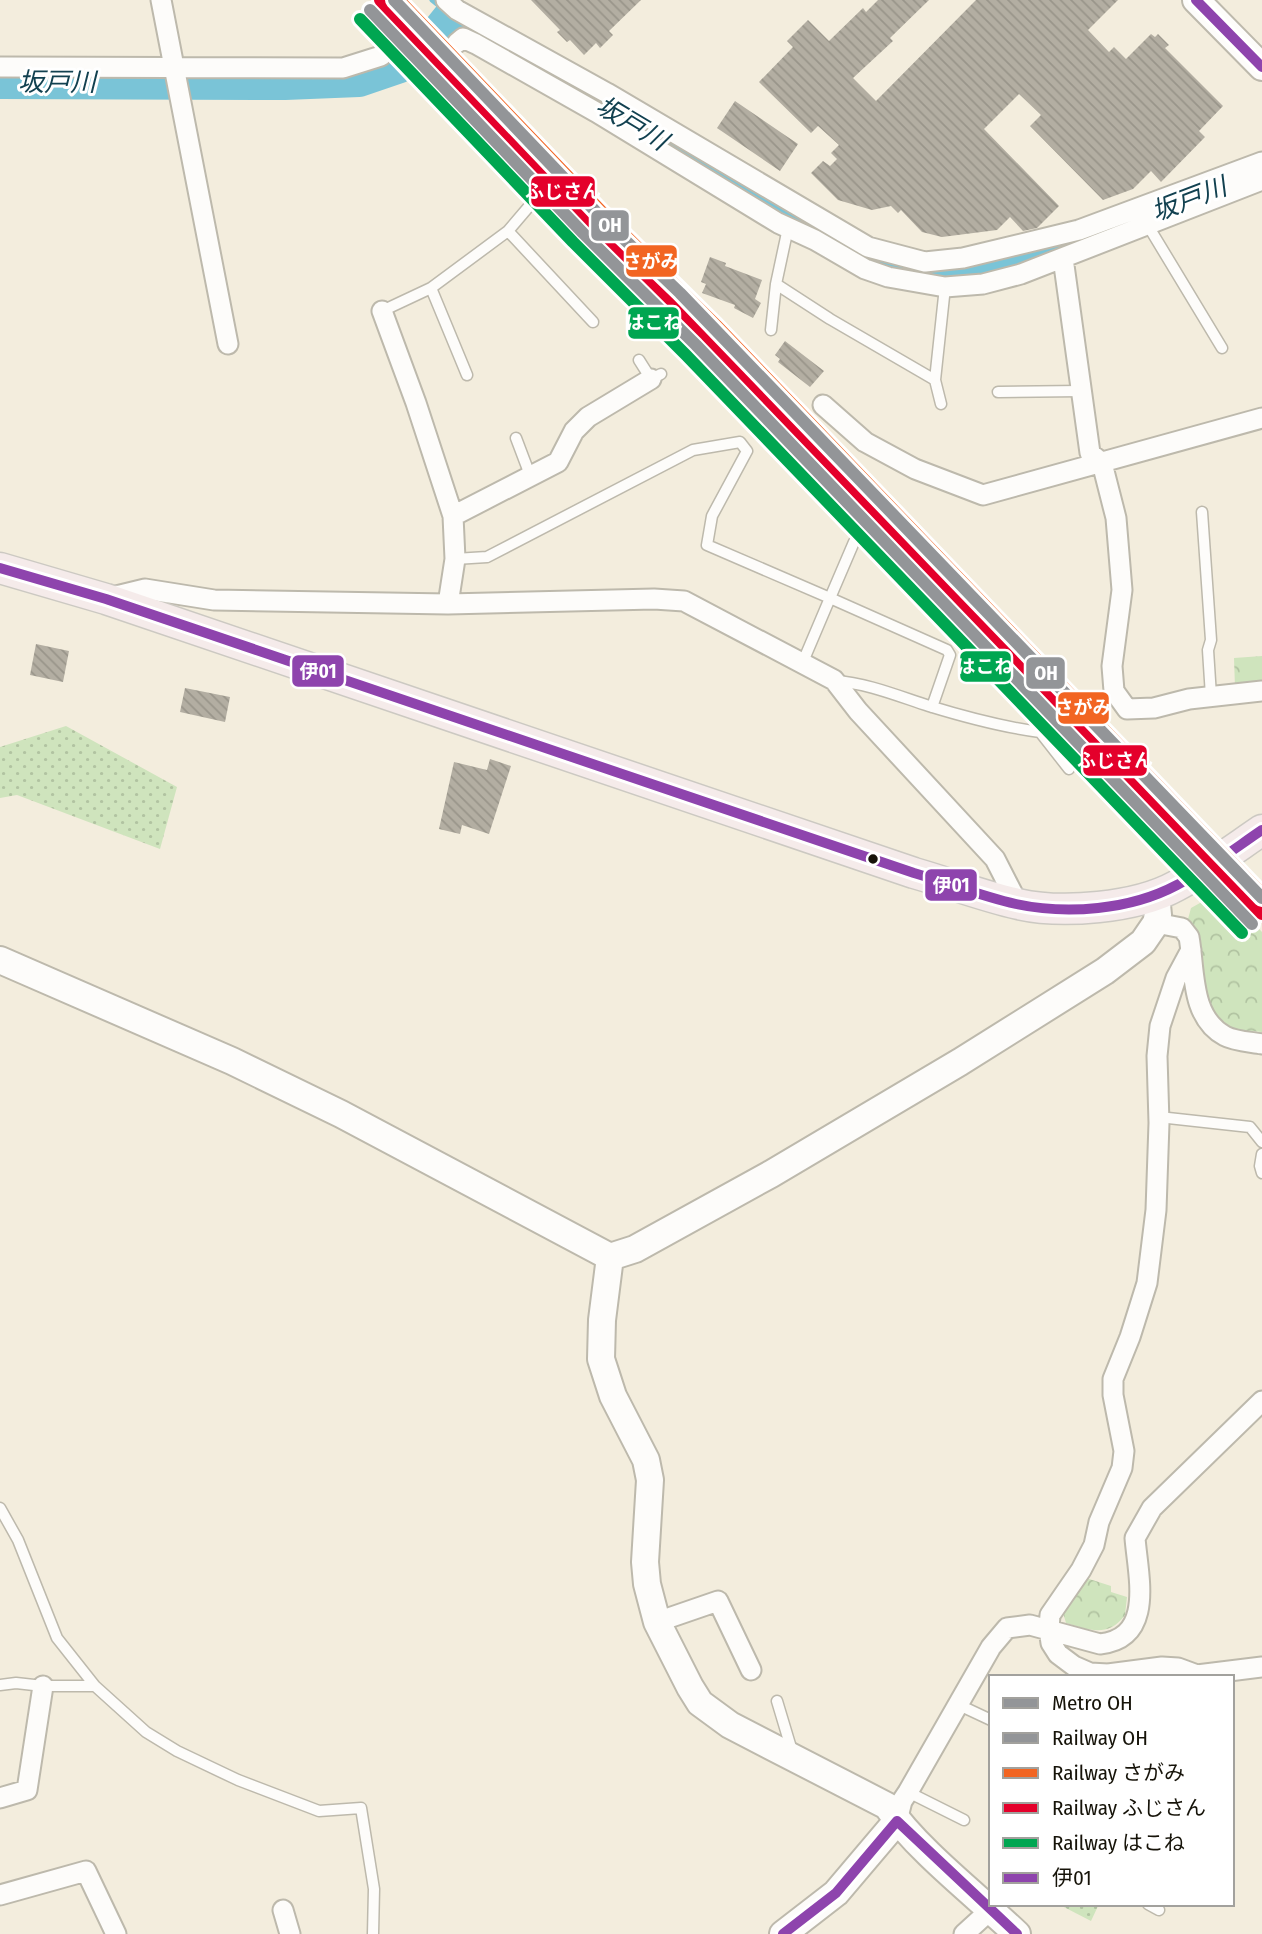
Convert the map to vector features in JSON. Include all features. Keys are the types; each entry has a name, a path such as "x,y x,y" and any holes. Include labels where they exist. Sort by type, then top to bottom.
{"main road":[{"path":"0,568 106,599 914,873 1018,904 1045,908 1162,901 1260,832"}],"street":[{"path":"161,0 228,344"},
{"path":"446,0 457,10 607,93 868,247 925,262 963,258 1079,230 1262,162"},
{"path":"1196,0 1262,67"},
{"path":"457,43 463,38 596,112 778,223 865,269 900,280 945,287 983,284 1021,274 1262,180"},
{"path":"0,67 343,68 381,56"},
{"path":"596,112 607,93"},
{"path":"1063,258 1090,453 1102,463 1116,518 1122,590 1112,666 1114,691 1127,709 1154,708 1189,699 1262,691"},
{"path":"382,311 453,516 455,559 448,604"},
{"path":"453,516 558,462 572,427 656,376"},
{"path":"823,405 865,442 915,469 983,495 1262,418"},
{"path":"106,599 145,589 214,600 448,604 654,599 684,601 834,680 858,711 995,859 1018,904"},
{"path":"0,960 232,1061 341,1114 610,1257 635,1249 771,1174 960,1062 1105,971 1143,942 1162,901 1189,937 1199,1006 1210,1025 1226,1037 1262,1044"},
{"path":"1191,950 1176,978 1160,1026 1157,1056 1159,1117 1156,1210 1147,1283 1113,1379 1113,1395 1124,1451 1122,1468 1099,1522 1094,1545 1081,1570 1050,1615 1049,1629 1051,1643 1058,1654 1074,1666 1090,1673 1108,1674 1162,1667 1178,1668 1195,1675"},
{"path":"610,1257 602,1320 601,1359 612,1396 646,1460 650,1480 645,1562 650,1604 690,1687 700,1703 730,1725 887,1806 897,1821 989,1903"},
{"path":"783,1934 836,1893 897,1821 902,1801 991,1647 1007,1628 1030,1625 1100,1644 1110,1643 1129,1632 1135,1625 1139,1600 1135,1538 1137,1530 1152,1508 1262,1401"},
{"path":"657,1622 718,1601 750,1658"},
{"path":"1204,1675 1262,1667"},
{"path":"0,1798 27,1790 43,1686"},
{"path":"0,1895 86,1871 111,1933"},
{"path":"964,1934 994,1907 1017,1934"},
{"path":"283,1910 290,1934"}],"lane":[{"path":"382,311 431,288 508,231 537,197"},
{"path":"1147,224 1223,348"},
{"path":"771,330 776,284 789,227"},
{"path":"508,231 593,322"},
{"path":"776,284 935,380"},
{"path":"941,404 935,380 945,287"},
{"path":"431,288 467,375"},
{"path":"639,360 656,376"},
{"path":"998,392 1080,391"},
{"path":"516,438 530,475"},
{"path":"455,559 487,557 694,450 740,442 747,451 712,516 707,545 947,650 950,655 932,707"},
{"path":"1202,512 1211,640 1208,650 1211,696"},
{"path":"802,664 855,542"},
{"path":"834,680 855,682 932,707 1013,728 1040,732 1069,769"},
{"path":"1159,1117 1250,1127 1262,1142"},
{"path":"1262,1154 1262,1173"},
{"path":"0,1508 18,1540 57,1638 95,1686 146,1732 177,1751 238,1780 319,1811 361,1808 374,1889 373,1934"},
{"path":"0,1685 16,1683 95,1686"},
{"path":"777,1701 795,1759"},
{"path":"959,1704 989,1719"},
{"path":"908,1792 964,1820"},
{"path":"1152,1906 1159,1910"}],"green space":[{"path":"1262,656 1262,685 1235,688 1234,658"},
{"path":"66,726 177,787 160,849 17,795 0,798 0,747"},
{"path":"1225,893 1262,932 1262,1032 1235,1030 1221,1022 1212,1010 1207,995 1201,945 1188,919 1191,908 1216,894"},
{"path":"1083,1577 1111,1586 1111,1592 1127,1597 1125,1615 1112,1627 1098,1630 1066,1623 1062,1609"},
{"path":"1062,1906 1098,1906 1091,1921"}],"building":[{"path":"531,0 641,0 609,31 613,35 600,48 596,43 584,55 570,40 567,42 557,32 560,30"},
{"path":"878,0 929,0 890,38 893,41 853,78 876,101 976,0 1118,0 1088,30 1109,52 1114,47 1126,59 1151,34 1155,37 1158,34 1169,45 1165,48 1223,106 1199,131 1205,137 1161,182 1151,171 1133,189 1103,200 1030,126 1041,115 1019,94 984,129 1059,206 1037,228 1023,231 1010,217 997,230 942,237 922,232 901,210 898,213 891,206 872,210 838,200 811,173 823,161 830,166 837,159 831,153 839,145 818,126 811,133 759,82 793,47 787,41 808,20 829,41 863,8 866,12"},
{"path":"735,101 798,144 780,171 717,128"},
{"path":"710,257 726,263 725,266 762,280 755,299 761,303 753,318 734,308 735,305 702,293 706,284 701,282"},
{"path":"785,341 824,371 810,387 778,362 780,359 775,355"},
{"path":"36,644 69,651 63,682 30,675"},
{"path":"185,688 230,697 225,722 180,712"},
{"path":"490,759 511,766 489,834 462,825 460,834 439,829 454,762 487,770"}],"waterway":[{"path":"432,0 442,8"},
{"name":"坂戸川","path":"0,83 285,84 359,81 414,60 450,15 841,246"},
{"name":"坂戸川","path":"894,270 939,275 982,272 1068,246"}],"tunnel":[{"path":"425,76 457,43"}],"metro line":[{"name":"OH","path":"394,0 1262,898"}],"rail line":[{"name":"ふじさん","path":"380,0 1262,914"},
{"name":"さがみ","path":"399,0 603,213 716,325 1262,894"},
{"name":"OH","path":"370,10 1252,924"},
{"name":"はこね","path":"360,19 1242,933"}],"transit line":[{"name":"伊01","path":"1196,0 1262,67"},
{"name":"伊01","path":"0,568 106,599 914,873 1016,904 1077,909 1139,900 1188,879 1262,830"},
{"name":"伊01","path":"897,1821 1017,1934"},
{"name":"伊01","path":"783,1934 836,1893 897,1821"}]}
